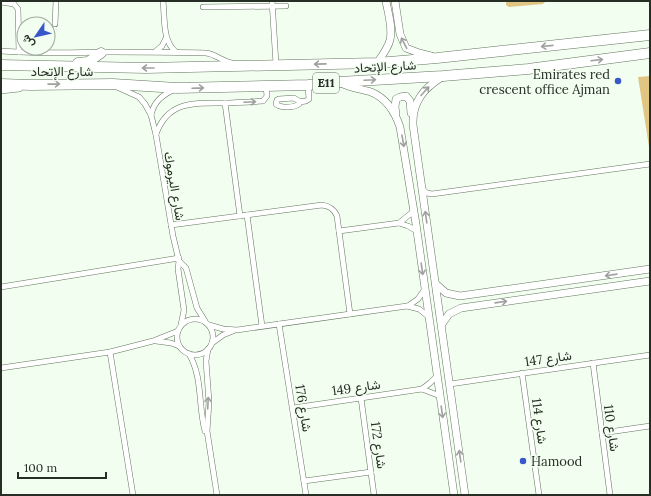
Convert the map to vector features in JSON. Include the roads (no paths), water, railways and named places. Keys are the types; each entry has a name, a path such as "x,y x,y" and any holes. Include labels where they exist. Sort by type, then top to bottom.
{"highway":[{"name":"شارع الإتحاد","path":"1,65 146,68 377,63 646,36"},
{"path":"57,67 64,64 88,62 101,53"},
{"name":"شارع الإتحاد","path":"1,84 113,84 177,88 308,85 528,69 650,53"}],"main road":[{"path":"377,63 390,41 391,36 386,1"},
{"path":"395,1 400,34 406,48 437,58"},
{"name":"شارع الإتحاد","path":"646,36 650,30"},
{"path":"412,119 414,108 423,92 444,76"},
{"path":"339,82 373,93 382,98 389,105 396,116"},
{"path":"1,90 31,85"},
{"path":"454,495 414,211 402,137 396,116 396,99 406,96 410,101 465,495"},
{"path":"436,283 442,290 450,295 460,296 650,269"},
{"path":"442,324 444,319 454,310 474,305 650,281"},
{"path":"474,294 470,298 470,301 474,305"},
{"path":"440,396 446,397 451,395"}],"street":[{"path":"55,16 56,1"},
{"path":"163,1 166,38 170,46 176,52"},
{"path":"1,2 14,4 18,9 18,16"},
{"path":"203,7 273,3 286,6"},
{"path":"273,3 276,64"},
{"path":"155,52 162,46 166,38"},
{"path":"1,50 16,52"},
{"path":"56,52 211,53 226,62 256,65"},
{"name":"شارع اليرموك","path":"113,84 139,97 151,115 156,135 171,225 179,260 178,268 184,310 181,325"},
{"path":"156,135 164,119 179,107 191,103 225,103 265,100 276,102 277,105 280,106 296,106 299,102 309,99 308,85"},
{"path":"265,100 267,96 266,86"},
{"path":"151,115 156,102 177,88"},
{"path":"276,102 279,99 294,98 298,99 299,102"},
{"path":"225,103 240,216"},
{"path":"424,202 427,197 432,194 650,164"},
{"path":"422,189 432,194"},
{"path":"171,225 326,205 333,209 336,213 350,314"},
{"path":"399,223 414,211"},
{"path":"247,215 262,326"},
{"path":"339,231 399,223 417,231"},
{"path":"1,287 179,260"},
{"name":"شارع اليرموك","path":"179,260 186,268 197,308 207,323"},
{"path":"407,306 418,299 425,289"},
{"path":"189,354 199,354 208,349 223,335 237,330 262,326 407,306 419,309 429,317"},
{"path":"179,346 177,336 178,331 181,325 190,319 195,319 223,329 237,330"},
{"path":"207,323 213,334 212,344"},
{"name":"شارع 176","path":"279,324 306,495"},
{"path":"1,368 110,352 153,341 178,331"},
{"path":"153,341 171,343 179,346 189,354 196,369 202,418 208,442 217,495"},
{"path":"208,349 206,361 208,442"},
{"path":"110,352 133,495"},
{"name":"شارع 147","path":"450,384 650,355"},
{"name":"شارع 110","path":"592,363 610,495"},
{"name":"شارع 114","path":"522,373 539,495"},
{"path":"422,389 437,376"},
{"name":"شارع 149","path":"293,408 422,389 440,396"},
{"name":"شارع 172","path":"361,398 374,495"},
{"path":"602,433 650,426"},
{"path":"304,481 371,472"}],"place":[{"name":"Emirates red crescent office Ajman","path":"618,81"},
{"name":"Hamood","path":"523,461"}]}
